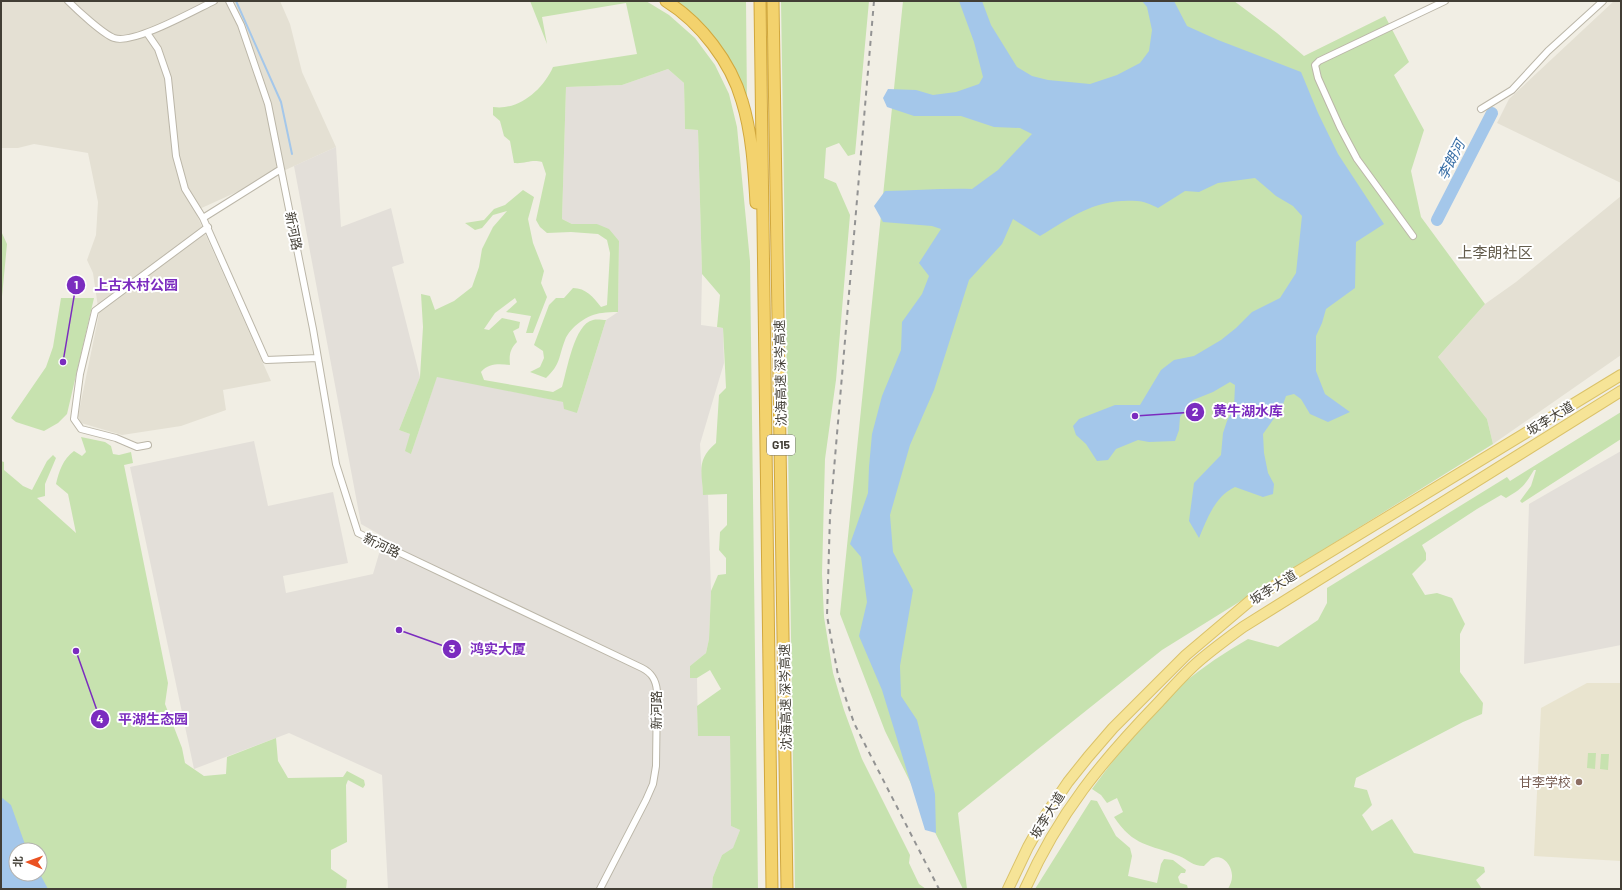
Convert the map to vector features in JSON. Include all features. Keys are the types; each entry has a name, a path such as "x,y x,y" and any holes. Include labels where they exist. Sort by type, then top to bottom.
{"highway":[{"path":"666,1 690,18 704,33 726,65 742,99 747,119 756,192 765,352"},
{"name":"沈海高速 深岑高速","path":"760,1 772,889"},
{"name":"沈海高速 深岑高速","path":"774,1 787,889"}],"main road":[{"name":"坂李大道","path":"1008,889 1028,847 1047,813 1068,782 1088,757 1113,728 1186,655 1251,600 1621,374"},
{"name":"坂李大道","path":"1025,889 1046,846 1062,818 1081,790 1126,736 1199,661 1242,627 1621,391"}],"street":[{"path":"68,1 114,38 127,39 147,33 214,1"},
{"name":"新河路","path":"229,1 241,25 268,104 318,358 336,464 358,534 642,668 653,677 657,691 656,756 653,784 600,889"},
{"path":"1413,236 1357,159 1340,127 1318,78 1315,65 1319,61 1446,1"},
{"path":"1481,110 1512,90 1548,51 1603,1"},
{"path":"147,33 158,49 168,78 176,156 185,189 208,227 266,360 318,358"},
{"path":"203,218 281,169"},
{"path":"148,445 137,447 116,438 81,429 74,419 80,374 95,311 208,227"}],"shaded area":[{"path":"1,1 280,1 290,24 302,72 336,147 195,211 271,381 223,390 226,410 181,426 122,435 81,423 78,416 99,314 93,273 87,260 96,235 98,202 88,153 34,144 18,148 1,148"},
{"path":"1614,1 1621,1 1621,183 1497,123 1509,99"},
{"path":"668,69 684,83 685,129 698,130 702,274 701,325 723,328 724,363 700,444 703,494 708,495 711,591 709,639 706,653 690,666 690,678 697,678 698,736 730,736 731,826 740,830 733,849 722,855 713,877 712,889 388,889 382,775 289,733 194,769 130,467 254,441 268,506 333,492 348,563 283,576 286,593 373,574 384,537 361,524 294,166 336,147 341,227 391,208 404,263 392,267 420,377 399,430 410,434 411,454 437,376 564,402 577,413 606,320 618,312 619,241 597,224 572,224 562,219 566,87 622,85"},
{"path":"1621,196 1621,355 1493,444 1487,419 1438,357 1485,304 1516,282"},
{"path":"1621,451 1621,645 1524,664 1529,504"},
{"name":"甘李学校","path":"1587,683 1621,683 1621,861 1534,856 1541,708"}],"green space":[{"path":"530,1 646,1 669,15 695,38 715,65 729,94 737,127 750,261 758,889 712,889 713,877 722,855 733,848 740,830 731,826 730,736 698,736 697,706 721,689 710,670 697,678 690,678 690,666 706,653 709,639 711,591 718,575 726,574 726,558 719,550 720,532 727,525 727,494 703,495 701,472 705,455 716,443 719,395 726,388 723,328 717,327 720,295 702,274 698,130 685,129 684,83 668,69 622,85 566,87 562,219 572,224 597,224 609,229 619,241 618,312 597,314 585,319 575,326 567,335 557,365 546,378 530,372 540,367 544,358 543,351 534,345 549,305 556,298 564,298 573,288 578,288 589,294 601,307 607,305 610,253 607,240 598,234 571,232 547,233 540,227 536,220 546,174 542,162 535,161 514,163 510,141 504,136 500,121 493,115 493,107 512,106 529,97 543,84 553,67 637,54 626,3 542,17 547,44"},
{"path":"671,1 746,1 747,106 736,81"},
{"path":"781,1 869,1 855,154 848,156 839,143 826,148 824,178 836,183 850,215 836,380 825,459 822,574 824,617 833,673 844,710 862,759 910,855 909,863 919,884 926,889 795,889"},
{"path":"903,1 1234,1 1277,33 1304,56 1385,16 1409,62 1394,75 1424,130 1411,171 1421,217 1485,304 1438,357 1487,419 1493,444 1162,650 958,813 967,889 963,889 885,731 840,614"},
{"path":"523,190 534,197 528,219 533,243 544,271 541,283 547,297 533,333 526,333 531,316 506,312 517,302 515,298 495,313 484,329 489,330 502,318 520,322 519,328 513,331 517,342 510,352 510,365 498,364 487,367 481,372 484,380 553,392 562,387 572,349 576,339 586,323 593,320 606,320 577,413 564,409 563,402 437,377 411,454 405,451 410,434 399,430 420,377 423,327 421,294 430,296 435,310 454,301 472,287 479,267 482,249 493,227 507,211 493,215 482,228 475,230 465,223 484,220 494,209 505,205"},
{"path":"1,231 7,244 1,307"},
{"path":"61,298 94,298 67,414 58,423 44,431 16,422 11,418 46,367 53,347"},
{"path":"1621,412 1621,439 1522,503 1520,501 1531,486 1536,470 1534,470 1525,483 1516,492 1506,498 1501,495 1422,545 1426,553 1426,560 1412,574 1425,595 1437,593 1452,598 1465,624 1460,634 1460,672 1483,703 1482,714 1463,722 1356,778 1354,787 1367,790 1372,805 1362,815 1372,831 1392,819 1414,853 1484,867 1485,872 1476,880 1482,889 1228,889 1232,880 1232,873 1229,865 1223,859 1215,857 1204,866 1196,865 1179,856 1135,839 1121,827 1114,817 1123,812 1117,798 1107,803 1101,795 1092,789 1146,720 1169,695 1182,684 1206,666 1248,639 1278,647 1318,620 1327,603 1327,588 1507,477 1510,481"},
{"path":"81,437 105,442 111,446 113,454 119,455 131,452 133,463 124,465 168,683 165,704 182,748 185,763 204,776 226,774 227,757 276,738 278,761 288,778 343,777 347,771 364,780 365,785 363,788 348,780 346,785 347,842 331,850 331,869 347,880 346,889 1,889 1,461 4,462 4,470 23,486 32,490 47,461 53,455 56,458 45,484 45,496 37,498 76,533 68,494 56,484 62,466 70,454 74,451 82,456 86,452"},
{"path":"1588,753 1596,753 1595,769 1587,768"},
{"path":"1601,754 1609,754 1608,770 1600,769"},
{"path":"1091,800 1097,801 1116,836 1130,848 1132,856 1128,876 1157,883 1161,864 1164,859 1173,860 1186,870 1185,873 1181,873 1178,877 1180,883 1187,885 1188,889 1035,889"}],"water":[{"path":"959,1 982,1 991,25 1017,67 1032,76 1048,80 1090,84 1117,75 1140,63 1149,51 1152,30 1147,7 1142,1 1174,1 1187,26 1218,40 1301,72 1318,113 1338,154 1384,224 1356,242 1355,288 1326,309 1316,336 1316,371 1325,394 1350,412 1328,422 1310,414 1301,399 1294,394 1286,396 1282,407 1263,434 1264,453 1268,473 1274,484 1273,494 1263,497 1235,487 1228,491 1212,509 1199,538 1189,521 1194,483 1221,455 1223,433 1234,408 1235,385 1230,382 1213,392 1193,400 1180,417 1179,430 1175,441 1149,442 1138,440 1116,449 1108,460 1097,461 1086,444 1076,435 1073,426 1079,419 1115,405 1140,405 1161,370 1174,360 1194,356 1221,340 1252,312 1280,298 1296,273 1302,216 1293,206 1276,196 1255,178 1218,183 1199,192 1185,191 1158,208 1145,202 1137,201 1109,202 1097,205 1074,215 1040,236 1013,219 1002,244 969,280 934,390 910,445 890,515 893,552 913,590 900,666 901,696 917,720 927,759 935,794 936,833 925,830 882,690 859,636 867,602 861,557 850,544 868,493 872,434 882,396 901,350 902,322 922,294 929,276 919,263 941,229 932,226 883,222 874,206 885,191 972,189 998,170 1032,134 1020,128 994,127 961,116 914,116 887,107 883,98 888,89 916,90 933,95 956,92 979,84 983,77 974,42"},
{"path":"1,797 11,805 24,842 8,842 8,882 44,882 48,889 1,889"}],"waterway":[{"path":"236,1 281,102 292,154"},
{"name":"李朗河","path":"1437,220 1492,113"}],"railway":[{"path":"874,1 830,516 827,616 838,675 854,723 939,889"}],"place":[{"name":"上古木村公园","path":"63,362"},
{"name":"黄牛湖水库","path":"1135,416"},
{"name":"鸿实大厦","path":"399,630"},
{"name":"平湖生态园","path":"76,651"},
{"name":"甘李学校","path":"1579,782"}],"district":[{"name":"上李朗社区","path":"1495,253"}]}
